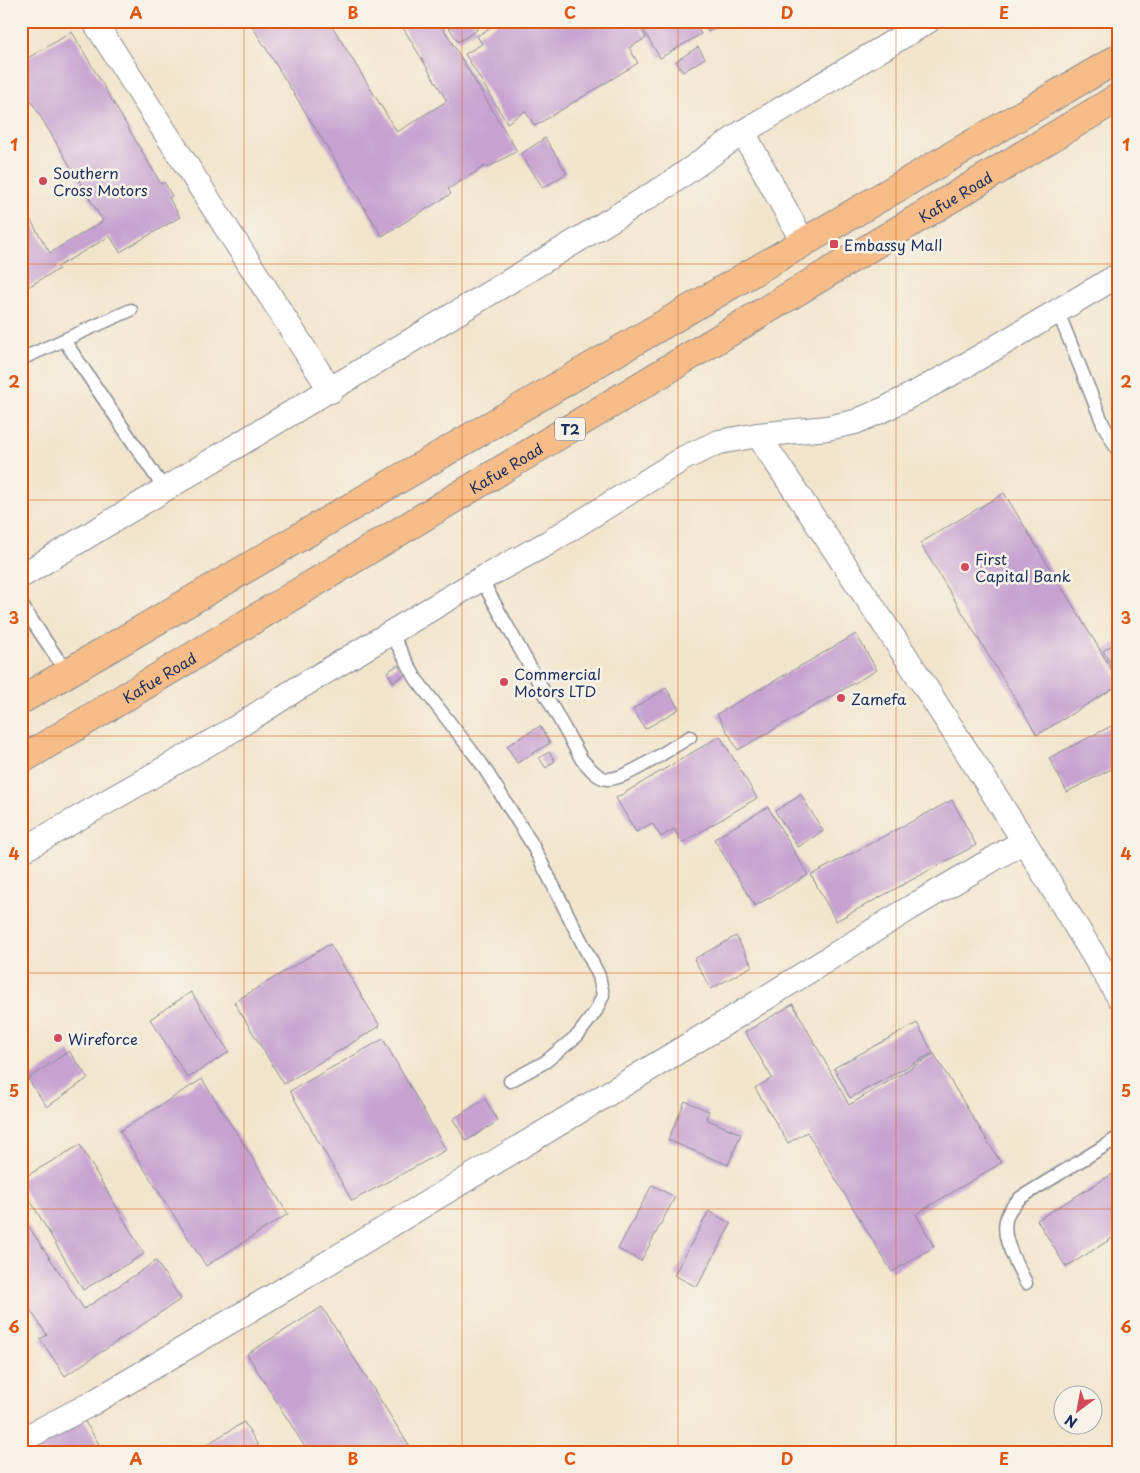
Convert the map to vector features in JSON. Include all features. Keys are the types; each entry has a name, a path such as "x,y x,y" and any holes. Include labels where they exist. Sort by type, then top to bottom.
{"main road":[{"path":"21,700 1116,58"},
{"name":"Kafue Road","path":"21,760 1119,98"}],"street":[{"path":"94,21 330,391"},
{"path":"21,576 330,391 670,183 743,132 928,21"},
{"path":"743,132 803,242"},
{"path":"21,851 234,729 481,579 546,544 684,458 719,442 758,435 827,428 855,422 870,416 950,375 1119,275"},
{"path":"758,435 899,646 1024,842 1119,997"},
{"path":"21,1440 88,1406 285,1289 722,1025 910,908 1024,842"}],"lane":[{"path":"21,359 132,310"},
{"path":"1058,312 1103,424 1119,453"},
{"path":"64,340 164,490"},
{"path":"481,579 582,760 598,776 607,779 624,775 690,737"},
{"path":"21,604 67,673"},
{"path":"391,633 416,679 481,763 532,844 599,976 603,995 596,1011 578,1035 545,1062 510,1081"},
{"path":"1026,1283 1007,1243 1005,1224 1010,1210 1020,1198 1119,1137"}],"building":[{"path":"249,21 329,21 397,132 447,101 399,21 439,21 517,151 487,168 485,166 448,189 451,194 382,236"},
{"path":"445,21 472,21 477,30 458,42"},
{"path":"501,21 636,21 646,38 629,48 638,63 535,126 525,111 507,123 465,54 482,44 477,36"},
{"path":"638,21 693,21 701,34 660,58"},
{"path":"701,21 725,21 708,32"},
{"path":"72,32 161,184 164,182 172,196 169,198 180,217 120,252 110,236 21,291 21,204 50,253 103,221 24,89 21,91 21,62"},
{"path":"698,47 705,58 683,72 676,61"},
{"path":"545,138 567,173 543,188 521,154"},
{"path":"1004,493 1119,681 1119,685 1037,735 920,543"},
{"path":"856,634 877,670 738,750 717,714"},
{"path":"1119,641 1119,676 1103,651"},
{"path":"398,665 405,675 393,682 387,672"},
{"path":"666,688 679,709 645,729 633,709"},
{"path":"1119,722 1119,765 1067,792 1049,758"},
{"path":"540,726 550,743 517,763 507,746"},
{"path":"720,736 757,798 682,843 674,829 661,837 652,823 636,832 616,798"},
{"path":"549,752 555,761 546,768 539,758"},
{"path":"801,795 823,831 798,847 775,811"},
{"path":"952,800 976,845 836,921 811,875"},
{"path":"768,807 808,875 755,906 714,839"},
{"path":"736,936 752,966 711,989 694,959"},
{"path":"330,944 380,1026 284,1084 234,1002"},
{"path":"191,992 229,1052 188,1078 150,1019"},
{"path":"793,1004 849,1105 934,1054 1001,1163 916,1214 934,1247 892,1272 807,1132 788,1143 755,1088 772,1078 745,1032"},
{"path":"917,1023 933,1053 850,1098 834,1068"},
{"path":"383,1039 446,1150 352,1201 290,1091"},
{"path":"69,1051 88,1078 47,1107 28,1079"},
{"path":"202,1079 288,1214 206,1266 120,1131"},
{"path":"485,1099 498,1121 466,1141 453,1119"},
{"path":"685,1101 709,1111 706,1119 741,1134 728,1165 668,1140"},
{"path":"80,1145 144,1254 83,1290 21,1185 21,1179"},
{"path":"1119,1170 1119,1234 1066,1267 1037,1220"},
{"path":"652,1185 675,1197 641,1261 618,1249"},
{"path":"709,1211 731,1224 697,1287 674,1275"},
{"path":"21,1215 84,1309 156,1261 181,1299 65,1376 40,1339 47,1335 21,1296"},
{"path":"322,1307 413,1452 308,1452 247,1354"},
{"path":"82,1417 104,1452 27,1452"},
{"path":"244,1422 262,1452 194,1452"}],"place":[{"name":"Southern Cross Motors","path":"43,181"},
{"name":"Embassy Mall","path":"834,244"},
{"name":"First Capital Bank","path":"965,567"},
{"name":"Commercial Motors LTD","path":"504,682"},
{"name":"Zamefa","path":"841,698"},
{"name":"Wireforce","path":"58,1038"}]}
